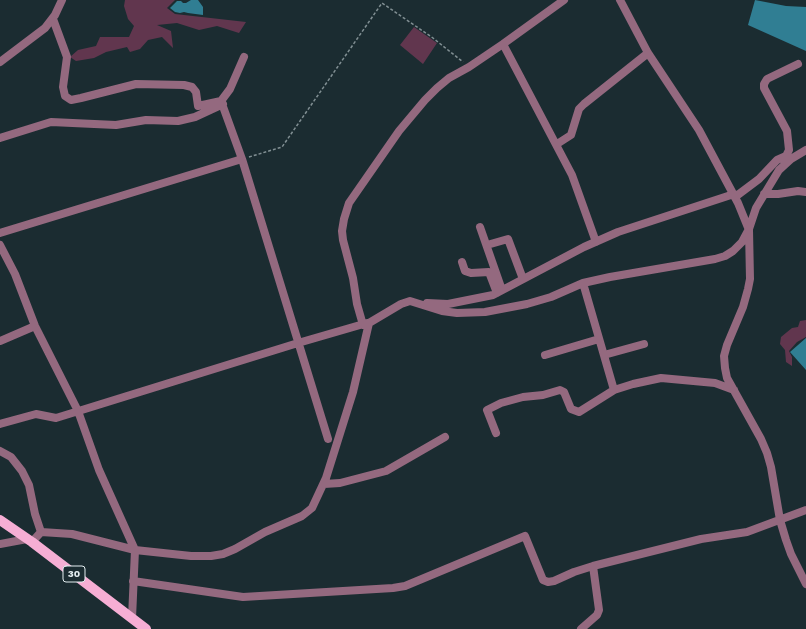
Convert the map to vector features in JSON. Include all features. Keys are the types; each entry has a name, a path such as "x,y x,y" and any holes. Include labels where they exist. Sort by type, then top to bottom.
{"main road":[{"name":"30","path":"0,520 29,540 134,623 146,629"}],"street":[{"path":"0,62 45,28 53,19 62,0"},
{"path":"0,544 29,540 41,532 72,534 135,550 191,556 211,556 223,554 235,549 265,532 302,516 312,508 324,484 353,392 366,324 357,304 353,278 343,240 342,231 349,203 399,131 424,100 449,78 469,67 503,44 564,0"},
{"path":"620,0 648,53 699,130 734,196 749,230 750,279 743,307 727,345 724,356 725,368 727,378 761,439 767,453 775,483 780,520 790,554 806,584"},
{"path":"53,19 67,58 63,87 66,96 72,100 136,84 184,85 192,87 196,92 198,106 222,102"},
{"path":"503,44 572,175 596,242"},
{"path":"557,144 571,135 579,109 648,53"},
{"path":"0,138 51,122 116,125 146,120 178,121 195,117 222,102 230,89 244,57"},
{"path":"410,301 442,311 457,313 485,312 528,304 551,297 583,283 725,256 733,251 742,242 749,230 756,208 788,158 789,150 786,131 764,88 764,84 767,79 798,64"},
{"path":"222,102 242,159 328,439"},
{"path":"0,424 36,414 56,418 298,343 366,324 401,304 410,301 448,304 499,292 618,232 734,196 759,179 778,160 788,158 806,150"},
{"path":"0,233 242,159"},
{"path":"764,194 778,194 798,191 806,192"},
{"path":"480,227 487,245 499,292"},
{"path":"487,245 508,239 523,279"},
{"path":"0,245 15,274 35,326 78,411 100,470 135,550 133,581 134,623"},
{"path":"462,262 465,271 471,273 489,272 499,292"},
{"path":"583,283 614,390"},
{"path":"0,341 35,326"},
{"path":"545,355 599,339"},
{"path":"604,355 644,344"},
{"path":"496,433 487,410 501,403 523,397 543,395 560,390 564,392 571,409 579,412 614,390 661,378 716,384 734,390"},
{"path":"324,484 340,483 386,471 445,437"},
{"path":"0,452 11,458 22,471 29,485 35,514 41,532"},
{"path":"133,581 243,597 393,588 405,586 525,536 543,580 548,582 593,566 701,539 747,532 806,510"},
{"path":"581,629 598,615 599,610 593,566"}],"path":[{"path":"242,159 282,147 382,3 433,38 469,67"}],"shaded area":[{"path":"125,0 175,0 167,8 175,14 246,22 239,33 217,26 199,30 177,23 157,25 171,31 173,48 162,37 148,40 140,49 130,52 127,47 106,52 94,58 76,61 70,57 78,50 96,46 100,37 129,37 134,26 128,19 124,6"},
{"path":"414,27 437,43 423,64 400,45"},
{"path":"806,320 806,337 797,342 789,351 792,357 792,366 786,362 785,350 780,344 781,337 792,328 798,327 800,321"}],"water":[{"path":"191,0 198,0 203,7 203,15 175,12 170,8 177,1 186,3"},
{"path":"755,0 786,6 806,7 806,51 748,25"},
{"path":"806,338 806,370 790,352"}]}
